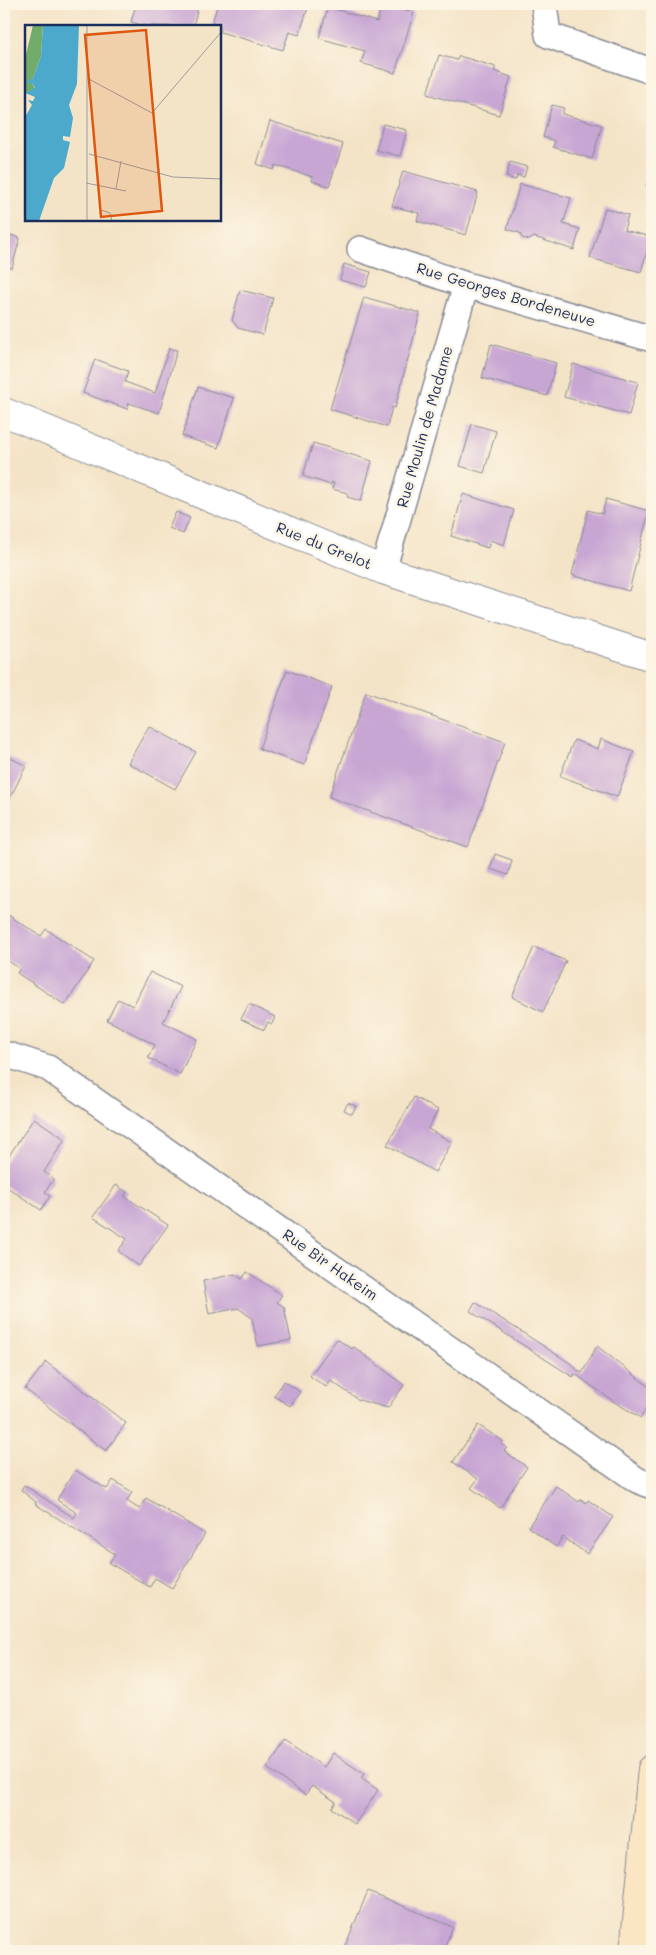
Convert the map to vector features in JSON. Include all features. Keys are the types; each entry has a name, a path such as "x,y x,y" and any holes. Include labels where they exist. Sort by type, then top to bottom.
{"main road":[{"path":"634,1951 652,1769"}],"street":[{"path":"544,4 548,35 648,70"},
{"name":"Rue Georges Bordeneuve","path":"360,249 466,285 652,339"},
{"name":"Rue Moulin de Madame","path":"383,570 466,285"},
{"name":"Rue du Grelot","path":"4,412 383,570 652,657"},
{"name":"Rue Bir Hakeim","path":"4,1058 8,1056 48,1068 637,1480 652,1486"}],"building":[{"path":"136,4 199,4 193,25 142,25 131,22"},
{"path":"218,4 293,4 308,8 299,35 289,32 283,50 221,32 221,25 211,25"},
{"path":"382,4 414,12 395,73 361,63 365,51 319,38 328,7 377,22"},
{"path":"439,55 457,60 459,56 496,67 494,71 511,77 499,115 427,94"},
{"path":"552,105 564,108 562,114 602,125 592,159 553,147 555,141 543,137"},
{"path":"270,121 343,144 329,186 312,181 313,177 275,165 274,170 257,164"},
{"path":"383,124 407,130 400,156 376,150"},
{"path":"510,162 527,167 524,177 517,175 516,180 506,177"},
{"path":"403,171 478,192 466,235 417,221 419,213 392,206"},
{"path":"652,180 652,194 646,184"},
{"path":"520,184 571,198 563,224 580,229 574,250 534,237 529,240 522,238 520,233 507,229"},
{"path":"605,208 628,215 624,230 651,237 641,272 590,258"},
{"path":"7,234 20,238 12,268 4,266 4,248"},
{"path":"344,264 371,272 366,287 340,280"},
{"path":"240,290 273,298 263,335 238,328 232,320"},
{"path":"364,297 420,313 395,408 392,407 387,427 330,409"},
{"path":"491,344 556,363 547,396 482,378"},
{"path":"169,348 177,350 159,413 129,403 127,409 83,393 95,359 128,371 125,382 155,393"},
{"path":"573,364 638,382 629,415 564,397"},
{"path":"198,387 234,398 218,448 182,436"},
{"path":"472,424 496,431 484,473 460,466"},
{"path":"313,443 372,461 361,501 347,497 348,493 332,489 334,483 331,482 331,485 303,476"},
{"path":"463,494 514,510 504,545 490,540 488,548 451,536"},
{"path":"606,499 649,511 629,591 572,575 588,510 602,514"},
{"path":"176,512 190,518 183,534 169,528"},
{"path":"287,670 332,687 304,765 259,749"},
{"path":"366,692 505,742 468,847 329,797"},
{"path":"149,726 196,752 175,789 128,763"},
{"path":"601,739 634,752 617,797 560,776 574,740 598,749"},
{"path":"9,757 26,766 9,800 4,797 4,766"},
{"path":"495,854 512,860 508,875 490,869"},
{"path":"5,913 41,936 46,929 94,961 65,1005 17,973 20,969 4,958"},
{"path":"534,947 566,961 543,1012 512,997"},
{"path":"150,972 181,987 163,1022 197,1039 180,1074 148,1058 155,1045 107,1020 118,999 133,1006"},
{"path":"249,1004 275,1017 272,1024 268,1022 264,1030 241,1019"},
{"path":"414,1097 438,1110 428,1129 452,1142 435,1172 387,1145"},
{"path":"348,1103 356,1106 352,1114 344,1110"},
{"path":"34,1118 65,1139 44,1172 54,1179 45,1192 50,1196 41,1210 4,1185 4,1163"},
{"path":"116,1185 127,1192 124,1196 168,1225 139,1266 118,1251 127,1239 93,1217"},
{"path":"247,1272 282,1295 277,1302 284,1307 291,1340 258,1346 252,1318 238,1308 209,1314 203,1281 235,1274 242,1279"},
{"path":"475,1302 576,1367 582,1373 597,1346 652,1389 652,1397 641,1418 575,1374 573,1377 470,1311"},
{"path":"337,1339 352,1349 354,1347 404,1385 388,1408 359,1400 331,1381 326,1387 310,1376"},
{"path":"46,1362 126,1423 106,1451 25,1389"},
{"path":"284,1381 300,1392 290,1406 274,1396"},
{"path":"478,1425 503,1441 501,1444 507,1448 504,1451 527,1467 500,1508 471,1488 478,1479 453,1462"},
{"path":"75,1470 107,1489 113,1480 132,1492 127,1501 139,1509 146,1498 205,1534 172,1588 155,1578 150,1587 109,1563 115,1554 35,1504 36,1502 21,1490 24,1485 74,1518 77,1513 57,1500"},
{"path":"556,1486 579,1502 581,1499 586,1503 588,1500 613,1517 587,1554 563,1537 556,1547 528,1527"},
{"path":"286,1740 324,1767 333,1753 364,1774 361,1778 378,1790 355,1824 332,1808 336,1802 312,1786 305,1795 267,1768"},
{"path":"368,1891 453,1927 443,1950 447,1951 343,1951"}]}
